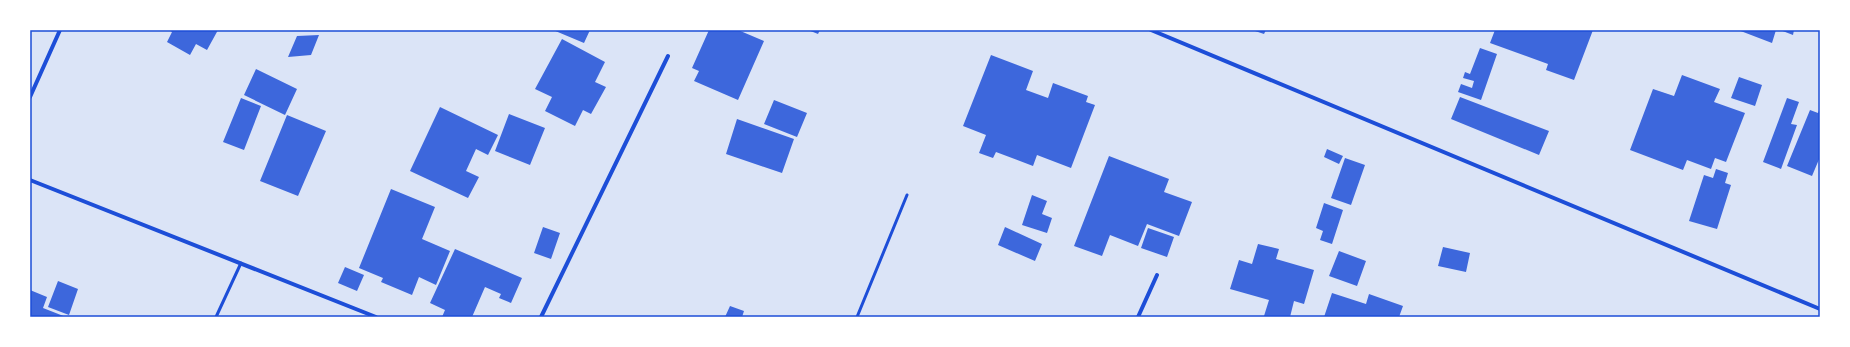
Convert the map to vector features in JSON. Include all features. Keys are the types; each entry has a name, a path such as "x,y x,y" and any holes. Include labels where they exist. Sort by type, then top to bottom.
{"street":[{"path":"30,97 60,30"},
{"path":"1151,30 1820,309"},
{"path":"541,317 668,56"},
{"path":"30,180 376,317"},
{"path":"1138,317 1157,275"}],"lane":[{"path":"857,317 907,195"},
{"path":"216,317 241,263"}],"shaded area":[{"path":"30,30 1820,30 1820,317 30,317"}],"building":[{"path":"169,30 218,30 207,50 196,44 190,55 167,42 172,32"},
{"path":"553,30 590,30 584,43"},
{"path":"709,30 738,30 764,41 738,100 694,81 699,71 692,68"},
{"path":"808,30 820,30 818,34"},
{"path":"1252,30 1266,30 1264,34"},
{"path":"1495,30 1593,30 1574,80 1546,70 1548,64 1490,43"},
{"path":"1738,30 1776,30 1772,43"},
{"path":"1780,30 1794,30 1793,35"},
{"path":"319,35 311,55 288,57 297,36"},
{"path":"562,39 605,62 595,82 606,87 591,114 583,110 575,126 545,111 552,97 535,89"},
{"path":"1480,48 1497,54 1481,100 1458,92 1461,84 1472,88 1474,81 1463,78 1465,72 1470,74"},
{"path":"991,55 1033,71 1026,90 1048,98 1053,83 1088,96 1086,102 1095,105 1071,168 1037,155 1033,166 996,152 993,158 979,153 986,135 963,126"},
{"path":"256,69 297,89 285,115 244,95"},
{"path":"1682,75 1720,89 1714,102 1745,113 1726,162 1715,158 1711,169 1687,160 1683,170 1630,150 1653,89 1674,96"},
{"path":"1739,77 1762,85 1755,106 1731,98"},
{"path":"1460,97 1549,131 1539,155 1451,119"},
{"path":"241,98 261,106 244,150 223,142"},
{"path":"1787,98 1799,102 1791,124 1797,125 1781,169 1763,162"},
{"path":"774,100 807,113 797,137 764,124"},
{"path":"440,107 498,135 488,155 476,149 466,171 479,177 468,198 410,171"},
{"path":"1820,108 1820,157 1812,176 1787,166 1810,110 1818,113"},
{"path":"509,114 545,128 530,165 495,151"},
{"path":"287,115 326,131 298,196 260,181"},
{"path":"737,119 794,139 782,173 726,154"},
{"path":"1327,149 1343,156 1339,164 1324,157"},
{"path":"1109,156 1169,179 1164,192 1192,202 1179,236 1147,224 1138,246 1110,235 1102,256 1074,246"},
{"path":"1345,158 1365,165 1351,205 1331,198"},
{"path":"1716,169 1728,173 1725,183 1731,185 1717,229 1689,221 1704,175 1713,178"},
{"path":"391,189 435,207 422,239 450,251 436,285 419,277 412,295 381,282 383,278 359,268"},
{"path":"1032,195 1047,201 1042,214 1052,218 1047,233 1022,225"},
{"path":"1324,203 1343,210 1332,244 1320,240 1323,231 1316,228"},
{"path":"543,227 560,233 551,259 534,253"},
{"path":"1005,227 1042,244 1035,261 998,245"},
{"path":"1148,228 1174,237 1167,257 1141,248"},
{"path":"1258,244 1279,249 1276,259 1314,270 1304,304 1294,301 1290,317 1264,316 1269,300 1230,289 1239,260 1252,264"},
{"path":"1443,247 1470,253 1466,272 1438,266"},
{"path":"455,249 522,278 511,303 499,298 501,294 485,287 472,317 442,317 445,310 430,303"},
{"path":"1339,251 1366,261 1357,286 1329,276"},
{"path":"345,267 364,275 357,291 338,283"},
{"path":"58,281 78,289 69,315 48,307"},
{"path":"30,290 47,297 43,308 66,317 30,317"},
{"path":"1332,293 1366,304 1369,294 1403,306 1399,317 1324,317"},
{"path":"730,306 744,311 742,317 725,317"}]}
